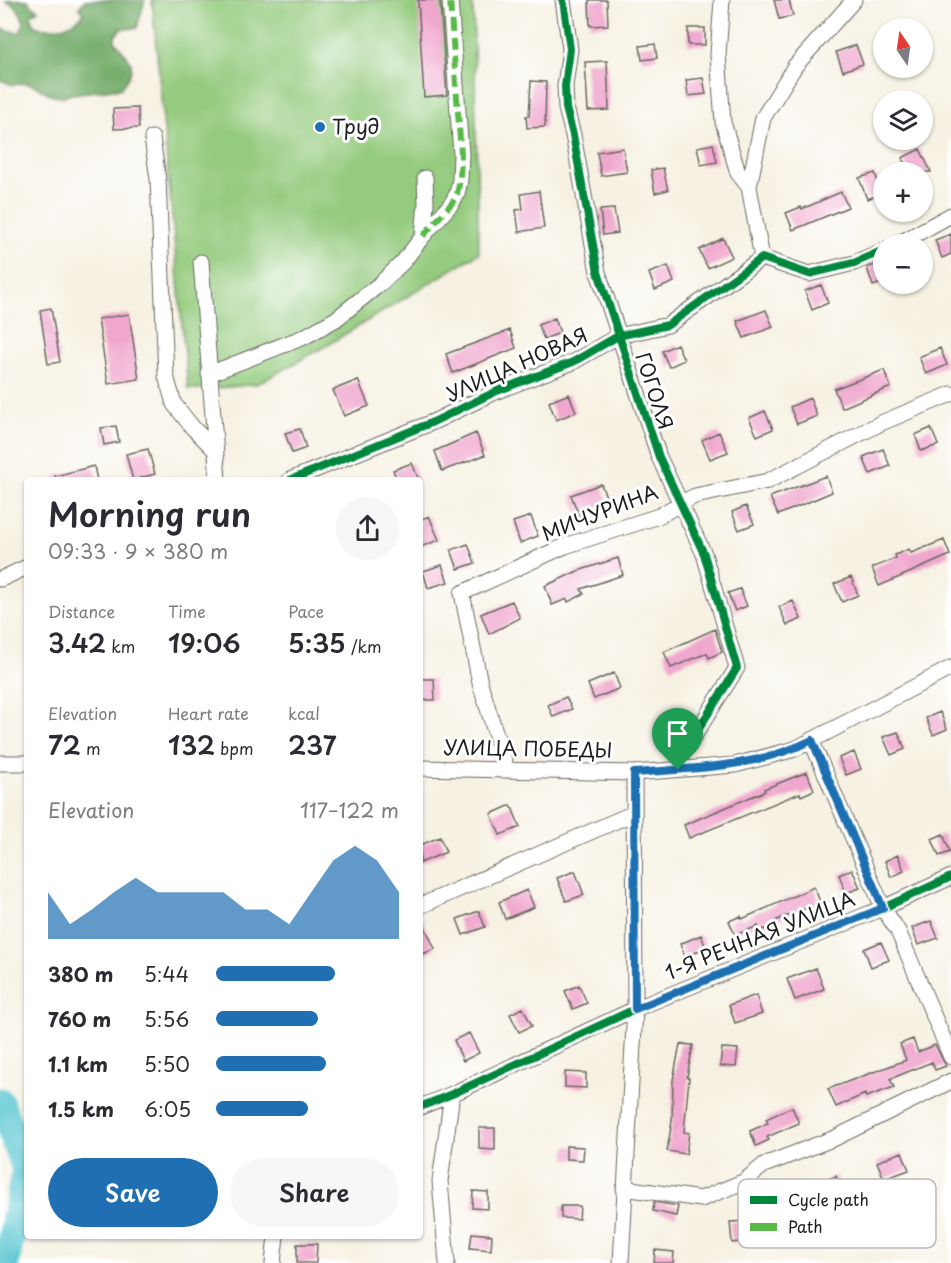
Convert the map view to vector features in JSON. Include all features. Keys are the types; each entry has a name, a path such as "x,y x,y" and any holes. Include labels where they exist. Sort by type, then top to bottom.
{"street":[{"path":"210,382 336,319 396,269 452,203 460,180 461,154 450,0"},
{"name":"ГОГОЛЯ","path":"563,0 570,49 565,86 566,108 598,272 659,457 704,554 737,668 682,755 678,770"},
{"path":"722,0 718,55 723,122 738,173 749,186"},
{"path":"854,0 795,66 763,118 749,186 762,258 809,274 854,263 873,255"},
{"path":"152,138 158,180 166,376 174,404 215,450"},
{"path":"423,236 426,203 425,178"},
{"path":"916,234 951,215"},
{"name":"УЛИЦА НОВАЯ","path":"297,477 433,422 497,391 573,362 618,336 668,325 762,258"},
{"path":"201,262 218,477"},
{"name":"МИЧУРИНА","path":"507,770 480,683 462,593 565,546 660,516 695,496 768,481 880,423 951,394"},
{"path":"1,579 24,568"},
{"name":"УЛИЦА ПОБЕДЫ","path":"423,768 634,773 735,765 795,749 951,669"},
{"path":"812,740 883,908 898,931 951,1057"},
{"path":"0,763 24,763"},
{"path":"621,1263 635,1009 634,773"},
{"path":"423,905 634,813"},
{"name":"1-Я РЕЧНАЯ УЛИЦА","path":"423,1106 635,1009 883,908 951,877"},
{"path":"747,1179 764,1165 835,1137 951,1081"},
{"path":"447,1263 440,1181 452,1094"},
{"path":"624,1188 701,1199 738,1184"},
{"path":"273,1263 276,1239"}],"green space":[{"path":"28,0 38,10 31,15 36,27 49,28 75,22 84,13 79,8 85,0 145,0 137,28 121,29 115,36 115,41 131,63 127,80 121,88 64,97 53,96 33,85 24,83 13,85 0,80 0,28 19,33 24,24 18,10 6,1"},
{"name":"Труд","path":"152,0 473,0 479,253 324,347 257,384 188,389"}],"building":[{"path":"418,0 440,0 447,95 424,97"},
{"path":"589,0 607,0 608,25 590,26"},
{"path":"774,0 789,0 793,16 779,19"},
{"path":"688,28 705,28 705,45 688,45"},
{"path":"655,44 657,58 642,60 640,46"},
{"path":"856,45 863,64 843,71 836,52"},
{"path":"607,61 609,110 588,111 585,62"},
{"path":"703,78 706,94 688,96 686,80"},
{"path":"531,81 546,82 545,127 527,128 526,116 529,116"},
{"path":"138,108 139,128 114,129 113,109"},
{"path":"713,144 717,162 701,165 697,147"},
{"path":"623,148 627,172 601,176 597,152"},
{"path":"920,150 926,162 904,162 902,158"},
{"path":"663,168 668,190 655,193 651,170"},
{"path":"873,174 873,197 867,199 859,178"},
{"path":"539,191 544,228 519,232 516,210 523,209 521,194"},
{"path":"841,192 848,207 793,230 786,213 801,207 802,209"},
{"path":"614,209 618,233 603,235 600,210"},
{"path":"951,234 951,254 942,258 935,240"},
{"path":"723,238 732,257 708,268 699,250"},
{"path":"668,266 674,282 655,290 649,273"},
{"path":"873,266 873,286 867,268"},
{"path":"821,285 828,303 812,310 805,291"},
{"path":"51,308 60,362 48,364 40,310"},
{"path":"766,310 773,327 744,338 737,321"},
{"path":"129,314 139,379 108,384 98,319"},
{"path":"555,318 560,333 544,339 538,325"},
{"path":"510,330 516,348 453,373 446,354"},
{"path":"677,344 684,360 669,367 662,351"},
{"path":"940,348 947,365 926,374 919,357"},
{"path":"884,370 891,387 842,408 834,389"},
{"path":"358,380 369,406 344,416 333,390"},
{"path":"569,394 576,412 556,420 549,402"},
{"path":"810,398 817,416 797,424 790,407"},
{"path":"765,411 773,429 757,436 749,418"},
{"path":"116,426 119,442 104,445 101,428"},
{"path":"931,428 938,445 921,451 915,435"},
{"path":"300,429 306,448 292,453 285,433"},
{"path":"719,432 728,452 710,459 702,440"},
{"path":"476,433 485,455 442,471 435,451"},
{"path":"148,449 155,474 132,477 126,454"},
{"path":"883,449 890,466 870,474 863,457"},
{"path":"412,463 418,477 396,477 393,470"},
{"path":"94,466 96,477 55,477"},
{"path":"826,476 832,492 778,515 770,497"},
{"path":"601,484 609,504 579,516 571,495"},
{"path":"746,506 754,524 739,530 732,512"},
{"path":"429,516 439,540 423,546 423,519"},
{"path":"531,516 538,536 520,543 513,522"},
{"path":"944,540 950,555 879,586 872,568 896,558 895,555 909,549 911,553"},
{"path":"468,544 475,563 458,569 451,550"},
{"path":"618,558 623,575 581,589 584,594 568,602 567,599 552,605 545,586 578,571"},
{"path":"442,565 448,582 428,588 423,571"},
{"path":"851,577 858,595 842,602 834,584"},
{"path":"740,589 747,606 735,611 728,593"},
{"path":"512,601 520,618 489,634 481,614"},
{"path":"793,601 801,619 787,625 779,607"},
{"path":"715,629 722,652 709,658 707,653 671,668 664,652"},
{"path":"614,673 620,688 594,699 588,684"},
{"path":"423,679 434,679 435,700 423,700"},
{"path":"566,697 572,709 553,717 548,705"},
{"path":"940,712 947,729 933,735 926,718"},
{"path":"898,732 905,749 891,755 883,737"},
{"path":"854,752 861,769 846,775 839,758"},
{"path":"807,772 814,790 801,796 800,793 689,838 684,825"},
{"path":"511,805 520,827 500,835 491,814"},
{"path":"943,834 950,852 939,856 932,839"},
{"path":"440,837 446,852 423,862 423,844"},
{"path":"898,855 904,871 891,877 885,861"},
{"path":"852,869 860,888 846,893 839,875"},
{"path":"575,871 584,895 566,901 557,878"},
{"path":"814,887 822,906 808,911 807,908 775,921 777,925 760,931 758,926 735,935 729,921 741,916 742,919"},
{"path":"527,890 534,907 505,919 499,902"},
{"path":"479,911 485,927 463,935 457,919"},
{"path":"931,921 938,938 918,945 912,928"},
{"path":"423,923 435,949 423,954"},
{"path":"701,935 706,948 685,957 680,944"},
{"path":"881,942 889,960 871,967 864,949"},
{"path":"816,968 824,989 795,1000 787,979"},
{"path":"579,985 587,1003 573,1009 565,991"},
{"path":"756,995 762,1014 735,1023 729,1005"},
{"path":"523,1008 532,1026 519,1032 510,1014"},
{"path":"469,1033 479,1053 463,1061 454,1040"},
{"path":"913,1039 918,1052 935,1045 946,1066 935,1070 932,1062 890,1079 894,1087 866,1097 865,1094 836,1107 828,1089 906,1060 900,1044"},
{"path":"680,1044 693,1045 687,1077 689,1078 684,1132 689,1133 686,1154 667,1151 672,1121 673,1080"},
{"path":"722,1048 738,1049 736,1067 720,1066"},
{"path":"565,1072 586,1073 586,1088 565,1087"},
{"path":"792,1107 799,1123 767,1137 769,1140 756,1146 750,1131 768,1123 766,1119"},
{"path":"479,1128 495,1128 495,1150 479,1149"},
{"path":"566,1146 584,1147 583,1160 566,1159"},
{"path":"902,1152 909,1170 884,1179 877,1162"},
{"path":"473,1191 488,1192 488,1209 472,1208"},
{"path":"654,1202 678,1206 676,1216 653,1211"},
{"path":"561,1206 580,1206 579,1219 561,1218"},
{"path":"730,1222 738,1222 738,1242 732,1243"},
{"path":"472,1233 492,1235 491,1250 470,1248"},
{"path":"297,1244 317,1244 316,1263 297,1263"},
{"path":"655,1250 674,1252 673,1263 654,1263"}],"waterway":[{"path":"0,1101 24,1166"},
{"path":"6,1263 24,1174"}],"marked path":[{"path":"423,236 452,203 460,180 461,154 450,0"}],"cycle path":[{"path":"563,0 570,49 565,86 566,108 598,272 659,457 704,554 737,668 682,755 678,769"},
{"path":"297,477 433,422 497,391 573,362 618,336 668,325 762,258 809,274 854,263 873,255"},
{"path":"423,1106 635,1009 883,908 951,877"}],"place":[{"name":"Труд","path":"320,127"}],"route":[{"path":"812,740 883,908 635,1009 634,773 678,770 735,765 795,749 812,740"}]}
